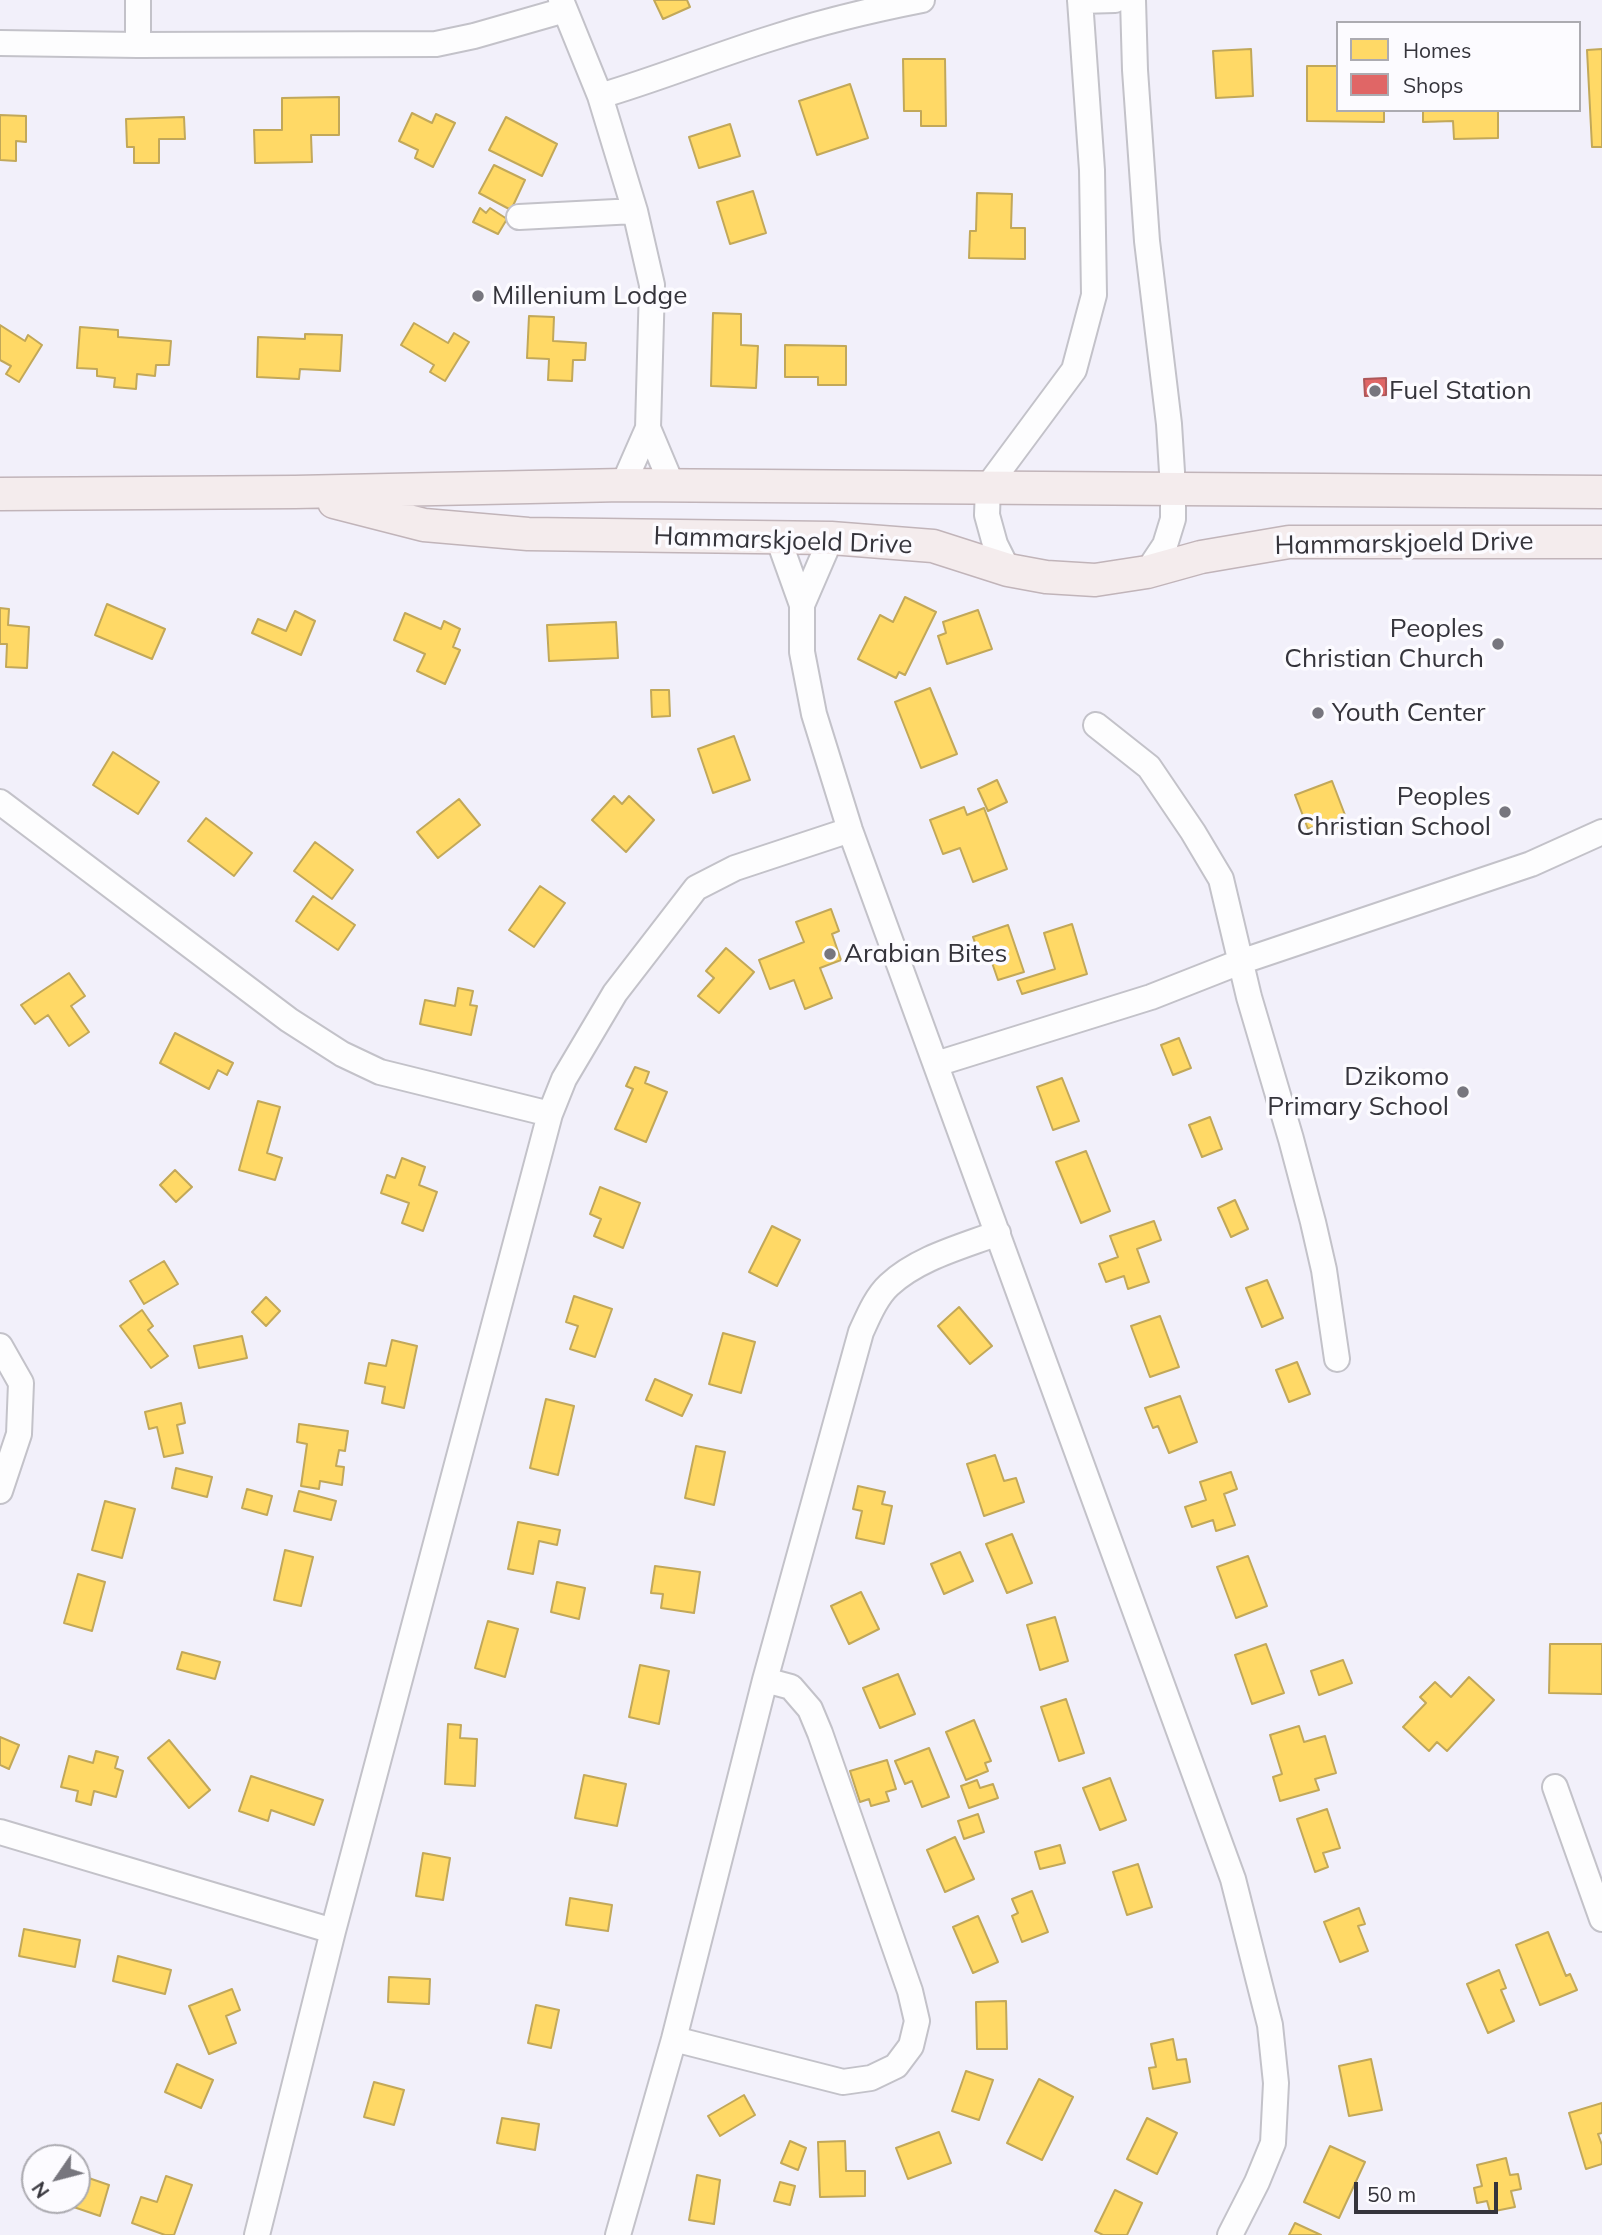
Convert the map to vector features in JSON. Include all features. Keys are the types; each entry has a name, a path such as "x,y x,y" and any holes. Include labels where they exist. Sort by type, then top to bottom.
{"main road":[{"name":"Hammarskjoeld Drive","path":"0,494 295,492 622,485 1602,492"},
{"path":"561,486 553,500 553,510 557,523 566,535"},
{"name":"Hammarskjoeld Drive","path":"295,492 424,525 528,534 831,538 933,546 1009,570 1046,577 1095,580 1147,572 1201,557 1289,542 1602,542"}],"street":[{"path":"138,0 138,45"},
{"path":"600,96 770,38 894,3 922,0"},
{"path":"1009,570 995,544 987,515 988,486 1074,370 1094,295 1093,170 1080,1 1115,0"},
{"path":"1133,0 1147,242 1169,424 1174,519 1165,545 1147,572"},
{"path":"0,43 436,44 474,36 563,5 600,96 635,211 652,285 648,428 622,485"},
{"path":"519,217 635,211"},
{"path":"648,428 672,485"},
{"path":"778,538 802,605 802,652 814,714 850,830 1233,1879 1270,2025 1276,2083 1273,2143 1230,2235"},
{"path":"802,605 831,538"},
{"path":"1096,725 1149,767 1221,879 1240,962 1313,1222 1324,1270 1336,1359"},
{"path":"0,802 289,1020 342,1054 380,1072 550,1114"},
{"path":"257,2235 333,1931 550,1114 564,1079 615,993 696,888 735,868 850,830"},
{"path":"936,1064 1151,997 1240,962 1531,864 1602,832"},
{"path":"618,2235 674,2039 765,1680 860,1332 887,1286 915,1265 998,1233"},
{"path":"0,1346 21,1383 19,1434 0,1491"},
{"path":"674,2039 843,2082 871,2078 896,2066 911,2046 917,2021 910,1992 820,1733 810,1709 791,1687 765,1680"},
{"path":"1555,1787 1602,1919"},
{"path":"0,1832 333,1931"}],"building: Homes":[{"path":"654,0 687,0 690,7 663,19"},
{"path":"1251,49 1253,96 1216,98 1213,51"},
{"path":"1602,49 1602,147 1592,147 1587,50"},
{"path":"903,59 945,59 946,126 921,126 921,111 904,111"},
{"path":"1307,66 1336,66 1336,112 1384,112 1384,122 1307,121"},
{"path":"850,84 868,138 817,155 799,101"},
{"path":"339,97 339,135 311,135 312,162 255,163 254,130 282,130 282,98"},
{"path":"1423,112 1498,112 1498,138 1454,139 1453,121 1423,122"},
{"path":"412,113 432,123 436,114 455,123 433,167 415,158 418,150 399,141"},
{"path":"0,115 26,116 26,142 16,141 16,161 0,160"},
{"path":"184,117 185,139 159,139 159,163 134,163 134,147 127,147 126,119"},
{"path":"506,117 557,144 542,176 489,150"},
{"path":"730,124 740,156 699,168 689,137"},
{"path":"494,165 525,180 511,210 479,193"},
{"path":"753,191 766,233 730,244 717,202"},
{"path":"977,193 1012,194 1011,228 1025,228 1025,259 969,258 970,231 976,231"},
{"path":"480,208 486,213 490,208 507,219 498,234 473,222"},
{"path":"713,313 741,314 741,345 758,346 756,388 711,386"},
{"path":"529,316 554,317 553,341 586,343 585,360 573,360 572,381 548,380 549,359 527,358"},
{"path":"414,323 448,343 454,333 469,342 445,381 430,372 434,365 401,345"},
{"path":"0,325 25,341 28,335 42,345 19,382 6,374 11,366 0,360"},
{"path":"80,327 118,330 118,337 171,341 169,365 156,365 155,376 137,374 136,389 114,387 115,378 97,376 97,369 77,368"},
{"path":"305,334 342,335 340,371 300,369 299,379 257,377 258,337 305,339"},
{"path":"785,345 846,346 846,385 818,385 818,377 785,377"},
{"path":"905,597 936,612 905,675 899,672 896,678 858,659 880,615 893,622"},
{"path":"107,604 165,629 152,659 95,635"},
{"path":"0,608 9,609 8,625 29,627 27,668 6,667 7,644 0,644"},
{"path":"978,610 992,649 947,664 938,636 946,633 943,622"},
{"path":"295,611 315,621 301,655 252,633 258,619 286,631"},
{"path":"405,613 441,629 444,621 460,629 453,647 460,650 445,684 417,671 425,654 394,640"},
{"path":"616,622 618,658 549,661 547,625"},
{"path":"930,688 957,754 921,768 895,702"},
{"path":"651,690 669,690 670,716 652,717"},
{"path":"734,736 750,780 713,793 698,749"},
{"path":"113,752 159,782 138,814 93,785"},
{"path":"997,780 1007,802 988,811 978,789"},
{"path":"1332,781 1345,815 1338,818 1342,826 1325,833 1321,824 1308,829 1295,795"},
{"path":"614,796 622,804 629,796 654,820 626,852 592,820"},
{"path":"459,799 480,825 438,858 417,832"},
{"path":"964,807 967,815 984,808 1007,869 973,882 960,848 943,854 930,820"},
{"path":"206,818 252,853 234,876 188,841"},
{"path":"315,842 353,870 332,899 294,871"},
{"path":"540,886 565,903 534,947 509,930"},
{"path":"313,896 355,925 338,950 296,921"},
{"path":"831,909 839,931 832,934 841,960 820,968 832,998 805,1009 794,980 770,989 759,960 804,942 796,922"},
{"path":"1072,924 1087,974 1022,994 1017,981 1055,969 1044,933"},
{"path":"1008,925 1024,972 998,980 990,957 981,960 973,937"},
{"path":"726,948 754,972 719,1013 698,996 714,978 706,971"},
{"path":"69,973 85,996 71,1006 89,1032 69,1046 48,1015 35,1024 21,1005"},
{"path":"458,988 473,991 470,1005 477,1006 471,1035 420,1024 425,1000 455,1006"},
{"path":"175,1033 233,1063 227,1075 218,1070 209,1089 160,1063"},
{"path":"1179,1038 1191,1068 1173,1075 1161,1045"},
{"path":"635,1067 649,1072 645,1083 667,1092 646,1142 615,1129 633,1089 626,1086"},
{"path":"1062,1078 1079,1121 1053,1130 1037,1087"},
{"path":"258,1101 280,1107 267,1153 282,1158 275,1180 239,1170"},
{"path":"1210,1117 1222,1149 1202,1157 1189,1125"},
{"path":"1086,1151 1110,1211 1081,1223 1056,1162"},
{"path":"402,1158 425,1167 419,1185 437,1192 423,1231 402,1223 409,1203 381,1193 387,1175 395,1178"},
{"path":"175,1170 192,1187 176,1202 160,1185"},
{"path":"600,1187 640,1203 623,1248 594,1236 601,1219 590,1214"},
{"path":"1235,1200 1248,1229 1231,1237 1218,1208"},
{"path":"1154,1221 1161,1240 1137,1249 1149,1282 1128,1289 1124,1276 1106,1282 1099,1264 1118,1257 1110,1236"},
{"path":"772,1226 800,1240 777,1286 749,1272"},
{"path":"164,1261 178,1284 144,1304 130,1281"},
{"path":"1267,1280 1283,1318 1262,1327 1246,1288"},
{"path":"574,1296 612,1309 595,1357 570,1349 578,1326 566,1322"},
{"path":"266,1297 280,1311 266,1326 252,1312"},
{"path":"959,1307 992,1346 970,1364 938,1326"},
{"path":"142,1310 153,1326 148,1330 168,1356 151,1368 120,1326"},
{"path":"1160,1316 1179,1367 1150,1377 1131,1326"},
{"path":"723,1333 755,1342 741,1393 709,1384"},
{"path":"242,1336 247,1358 199,1368 194,1346"},
{"path":"392,1340 417,1346 404,1408 382,1403 385,1387 365,1383 369,1363 386,1366"},
{"path":"1297,1362 1310,1394 1289,1402 1276,1370"},
{"path":"655,1379 692,1395 682,1416 646,1400"},
{"path":"1180,1396 1197,1442 1169,1453 1158,1426 1153,1428 1145,1408"},
{"path":"546,1399 574,1406 558,1475 530,1468"},
{"path":"181,1403 185,1423 177,1425 183,1453 164,1457 157,1427 149,1429 145,1412"},
{"path":"299,1424 348,1431 345,1451 339,1450 336,1466 344,1467 342,1485 320,1481 319,1489 301,1486 307,1444 297,1442"},
{"path":"696,1446 725,1452 714,1505 685,1498"},
{"path":"995,1455 1004,1481 1016,1478 1024,1502 984,1516 967,1464"},
{"path":"176,1468 212,1477 207,1497 172,1488"},
{"path":"1231,1472 1237,1489 1224,1494 1235,1525 1216,1531 1213,1520 1192,1527 1185,1507 1206,1500 1200,1482"},
{"path":"858,1486 885,1492 882,1504 892,1506 884,1544 856,1538 862,1511 853,1509"},
{"path":"247,1489 272,1496 267,1515 242,1508"},
{"path":"299,1491 336,1501 331,1520 294,1511"},
{"path":"105,1501 135,1509 122,1558 92,1550"},
{"path":"518,1522 560,1530 557,1545 539,1541 533,1574 508,1569"},
{"path":"1012,1534 1032,1583 1007,1593 986,1544"},
{"path":"285,1550 313,1557 301,1606 274,1600"},
{"path":"960,1552 973,1581 944,1594 931,1564"},
{"path":"1248,1556 1267,1606 1236,1618 1217,1567"},
{"path":"655,1566 700,1572 694,1613 661,1608 663,1594 651,1593"},
{"path":"78,1574 105,1582 92,1631 64,1623"},
{"path":"557,1582 585,1588 579,1619 551,1612"},
{"path":"861,1592 879,1629 849,1644 831,1606"},
{"path":"1055,1617 1068,1661 1040,1670 1027,1625"},
{"path":"488,1621 518,1629 505,1677 475,1668"},
{"path":"1266,1644 1284,1693 1252,1704 1235,1655"},
{"path":"1550,1644 1602,1644 1602,1694 1549,1693"},
{"path":"182,1652 220,1662 215,1679 177,1669"},
{"path":"1343,1660 1352,1683 1319,1695 1311,1671"},
{"path":"640,1665 669,1671 659,1724 629,1717"},
{"path":"898,1674 915,1714 880,1728 863,1688"},
{"path":"1469,1677 1494,1700 1447,1751 1437,1742 1429,1751 1403,1727 1426,1703 1420,1697 1435,1682 1451,1697"},
{"path":"1066,1699 1084,1753 1059,1761 1041,1707"},
{"path":"974,1720 991,1761 985,1763 988,1771 966,1780 946,1732"},
{"path":"448,1724 461,1725 460,1738 477,1739 475,1786 445,1784"},
{"path":"1299,1726 1304,1742 1325,1736 1336,1773 1315,1779 1319,1790 1280,1801 1273,1777 1282,1774 1270,1735"},
{"path":"0,1737 19,1745 9,1769 0,1765"},
{"path":"169,1740 210,1790 189,1808 148,1758"},
{"path":"929,1748 949,1797 922,1807 912,1781 905,1784 895,1761"},
{"path":"96,1751 118,1757 115,1768 123,1771 116,1797 94,1791 91,1805 76,1801 78,1791 61,1787 69,1756 93,1763"},
{"path":"887,1760 896,1789 886,1792 889,1801 871,1806 869,1799 860,1802 850,1771"},
{"path":"584,1775 626,1784 617,1826 575,1818"},
{"path":"251,1776 323,1800 314,1825 271,1810 268,1821 239,1811"},
{"path":"1110,1778 1126,1820 1100,1830 1083,1788"},
{"path":"977,1780 980,1788 993,1784 998,1798 969,1808 961,1786"},
{"path":"1327,1809 1340,1848 1323,1853 1328,1867 1315,1872 1297,1819"},
{"path":"978,1814 984,1832 964,1839 958,1821"},
{"path":"955,1837 974,1879 945,1892 927,1850"},
{"path":"1060,1845 1065,1863 1040,1869 1035,1852"},
{"path":"423,1853 450,1858 443,1900 416,1896"},
{"path":"1138,1864 1152,1907 1127,1915 1113,1872"},
{"path":"1032,1891 1048,1932 1022,1942 1012,1916 1018,1913 1012,1899"},
{"path":"570,1898 612,1905 608,1931 566,1925"},
{"path":"1359,1908 1365,1924 1358,1926 1368,1951 1340,1962 1324,1922"},
{"path":"978,1916 998,1962 973,1973 953,1927"},
{"path":"24,1929 80,1940 75,1967 19,1956"},
{"path":"1548,1932 1566,1976 1570,1974 1577,1990 1540,2005 1516,1945"},
{"path":"118,1956 171,1970 165,1994 113,1981"},
{"path":"1499,1970 1506,1988 1501,1990 1514,2021 1488,2033 1467,1984"},
{"path":"389,1977 430,1979 429,2004 388,2002"},
{"path":"232,1989 240,2010 226,2016 236,2043 209,2054 189,2006"},
{"path":"1006,2001 1007,2049 977,2049 976,2002"},
{"path":"536,2005 559,2010 551,2048 528,2043"},
{"path":"1173,2039 1177,2060 1186,2059 1190,2082 1153,2089 1149,2068 1156,2067 1151,2044"},
{"path":"1371,2059 1382,2110 1349,2116 1339,2066"},
{"path":"177,2064 213,2080 201,2108 165,2092"},
{"path":"966,2071 993,2080 979,2120 952,2111"},
{"path":"1039,2079 1073,2097 1042,2160 1007,2143"},
{"path":"374,2082 404,2090 394,2125 364,2117"},
{"path":"744,2095 755,2115 720,2136 708,2116"},
{"path":"1602,2103 1602,2133 1598,2134 1602,2145 1602,2164 1586,2169 1569,2113"},
{"path":"502,2118 539,2124 535,2150 497,2143"},
{"path":"1147,2118 1177,2133 1157,2174 1127,2159"},
{"path":"939,2132 951,2163 908,2179 896,2148"},
{"path":"790,2141 806,2148 798,2170 781,2163"},
{"path":"845,2141 846,2171 865,2171 865,2196 820,2197 818,2142"},
{"path":"1330,2146 1365,2162 1339,2218 1304,2202"},
{"path":"1506,2158 1510,2175 1518,2174 1521,2189 1511,2191 1515,2207 1490,2212 1487,2201 1477,2203 1474,2188 1482,2186 1477,2165"},
{"path":"697,2175 720,2180 714,2224 689,2220"},
{"path":"166,2176 192,2185 174,2235 165,2235 132,2223 141,2197 157,2202"},
{"path":"91,2179 109,2185 100,2216 91,2213"},
{"path":"780,2182 795,2186 790,2205 774,2201"},
{"path":"1115,2190 1142,2203 1127,2235 1103,2235 1095,2231"},
{"path":"1295,2223 1321,2235 1289,2235"}],"building: Shops":[{"path":"1386,378 1386,395 1365,396 1364,379"}],"place":[{"name":"Millenium Lodge","path":"478,296"},
{"name":"Fuel Station","path":"1375,391"},
{"name":"Peoples Christian Church","path":"1498,644"},
{"name":"Youth Center","path":"1318,713"},
{"name":"Peoples Christian School","path":"1505,812"},
{"name":"Arabian Bites","path":"830,954"},
{"name":"Dzikomo Primary School","path":"1463,1092"}]}
